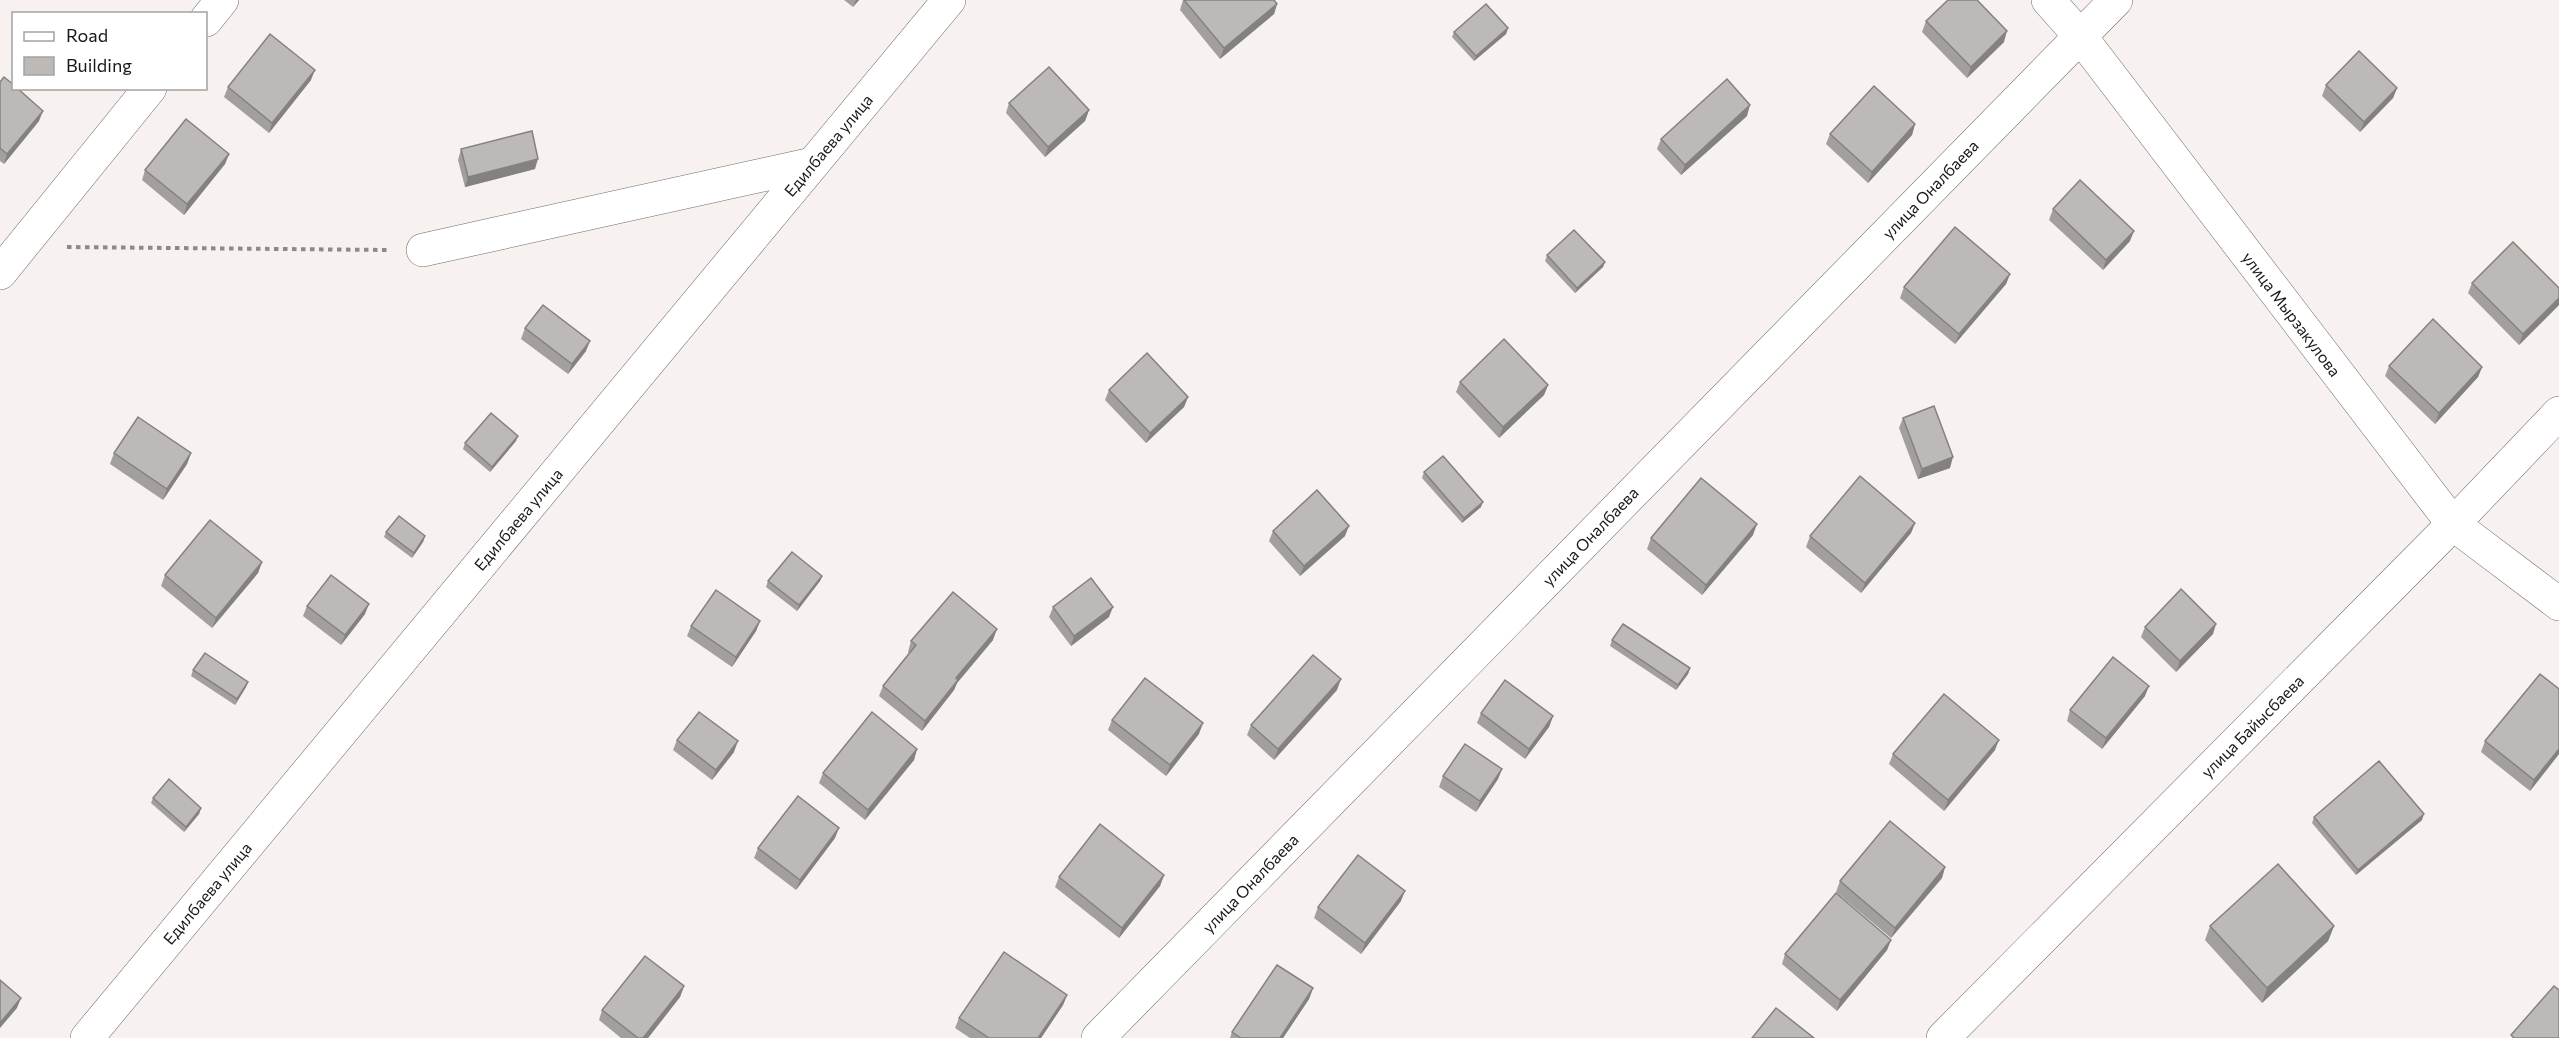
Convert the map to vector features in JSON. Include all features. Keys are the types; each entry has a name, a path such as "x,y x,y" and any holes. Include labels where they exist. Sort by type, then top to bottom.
{"street":[{"path":"207,19 222,0"},
{"name":"Едилбаева улица","path":"87,1038 949,0"},
{"name":"улица Мырзакулова","path":"2048,0 2081,35 2453,524 2559,604"},
{"name":"улица Оналбаева","path":"1098,1038 2116,0"},
{"path":"0,273 148,90"},
{"path":"423,250 812,164"},
{"name":"улица Байысбаева","path":"1943,1038 2453,524 2559,413"}],"path":[{"path":"21,247 423,250"}],"building":[{"path":"1184,0 1274,0 1277,4 1224,48"},
{"path":"1948,0 1977,0 2007,31 1971,67 1926,21"},
{"path":"1486,4 1508,28 1476,56 1454,32"},
{"path":"270,34 315,70 272,123 228,87"},
{"path":"2359,51 2397,88 2364,122 2326,85"},
{"path":"1049,67 1089,110 1048,147 1009,103"},
{"path":"4,77 12,83 12,90 19,90 43,111 7,154 0,148 0,82"},
{"path":"1727,79 1750,105 1685,165 1661,139"},
{"path":"1874,86 1915,124 1872,172 1830,134"},
{"path":"186,119 229,154 187,204 145,170"},
{"path":"532,131 538,159 468,177 461,149"},
{"path":"2080,180 2134,231 2106,260 2053,209"},
{"path":"1955,227 2010,274 1959,334 1904,287"},
{"path":"1574,230 1605,262 1577,288 1547,255"},
{"path":"2513,242 2559,288 2559,298 2523,334 2472,283"},
{"path":"543,305 590,341 572,364 525,328"},
{"path":"2433,319 2482,367 2439,413 2389,366"},
{"path":"1504,339 1548,385 1503,427 1460,382"},
{"path":"1147,353 1188,397 1150,433 1109,390"},
{"path":"1934,406 1953,457 1922,469 1903,418"},
{"path":"491,413 518,436 492,467 465,443"},
{"path":"138,417 191,453 167,489 114,453"},
{"path":"1443,456 1483,502 1464,518 1424,472"},
{"path":"1860,476 1915,523 1865,583 1810,536"},
{"path":"1701,478 1757,524 1706,585 1651,538"},
{"path":"1317,490 1349,526 1304,566 1273,531"},
{"path":"399,516 425,536 414,553 386,532"},
{"path":"210,520 262,562 216,618 165,575"},
{"path":"792,552 822,576 799,605 768,581"},
{"path":"331,575 369,604 345,635 307,606"},
{"path":"1091,578 1113,607 1074,636 1053,607"},
{"path":"2181,589 2216,624 2180,661 2145,627"},
{"path":"716,590 760,621 736,657 691,626"},
{"path":"953,592 997,629 956,678 958,680 925,721 883,686 916,645 911,641"},
{"path":"1623,624 1690,668 1678,685 1612,640"},
{"path":"205,653 248,682 237,699 193,670"},
{"path":"1313,655 1341,679 1278,749 1251,725"},
{"path":"2113,657 2149,686 2106,738 2070,710"},
{"path":"2540,674 2559,689 2559,749 2534,780 2485,741"},
{"path":"1145,678 1203,723 1170,765 1112,720"},
{"path":"1505,680 1553,716 1529,749 1481,713"},
{"path":"1944,694 1999,740 1948,800 1893,754"},
{"path":"699,712 738,741 716,770 677,740"},
{"path":"872,712 917,749 868,810 823,773"},
{"path":"1465,744 1502,769 1480,801 1443,776"},
{"path":"2379,761 2424,814 2358,870 2314,817"},
{"path":"169,779 201,808 186,827 153,798"},
{"path":"798,796 839,828 800,880 758,848"},
{"path":"1890,821 1945,867 1895,928 1840,881"},
{"path":"1100,824 1164,875 1122,928 1059,877"},
{"path":"1358,855 1405,891 1365,943 1318,907"},
{"path":"2278,864 2334,926 2267,988 2210,926"},
{"path":"1836,893 1891,940 1840,1000 1785,954"},
{"path":"1004,952 1067,995 1038,1038 989,1038 959,1018"},
{"path":"645,956 684,986 643,1038 638,1038 602,1010"},
{"path":"1277,965 1313,988 1280,1038 1241,1038 1232,1032"},
{"path":"0,980 21,998 0,1023"},
{"path":"2554,986 2559,990 2559,1038 2514,1038 2511,1035"},
{"path":"1776,1008 1814,1038 1752,1038"}]}
